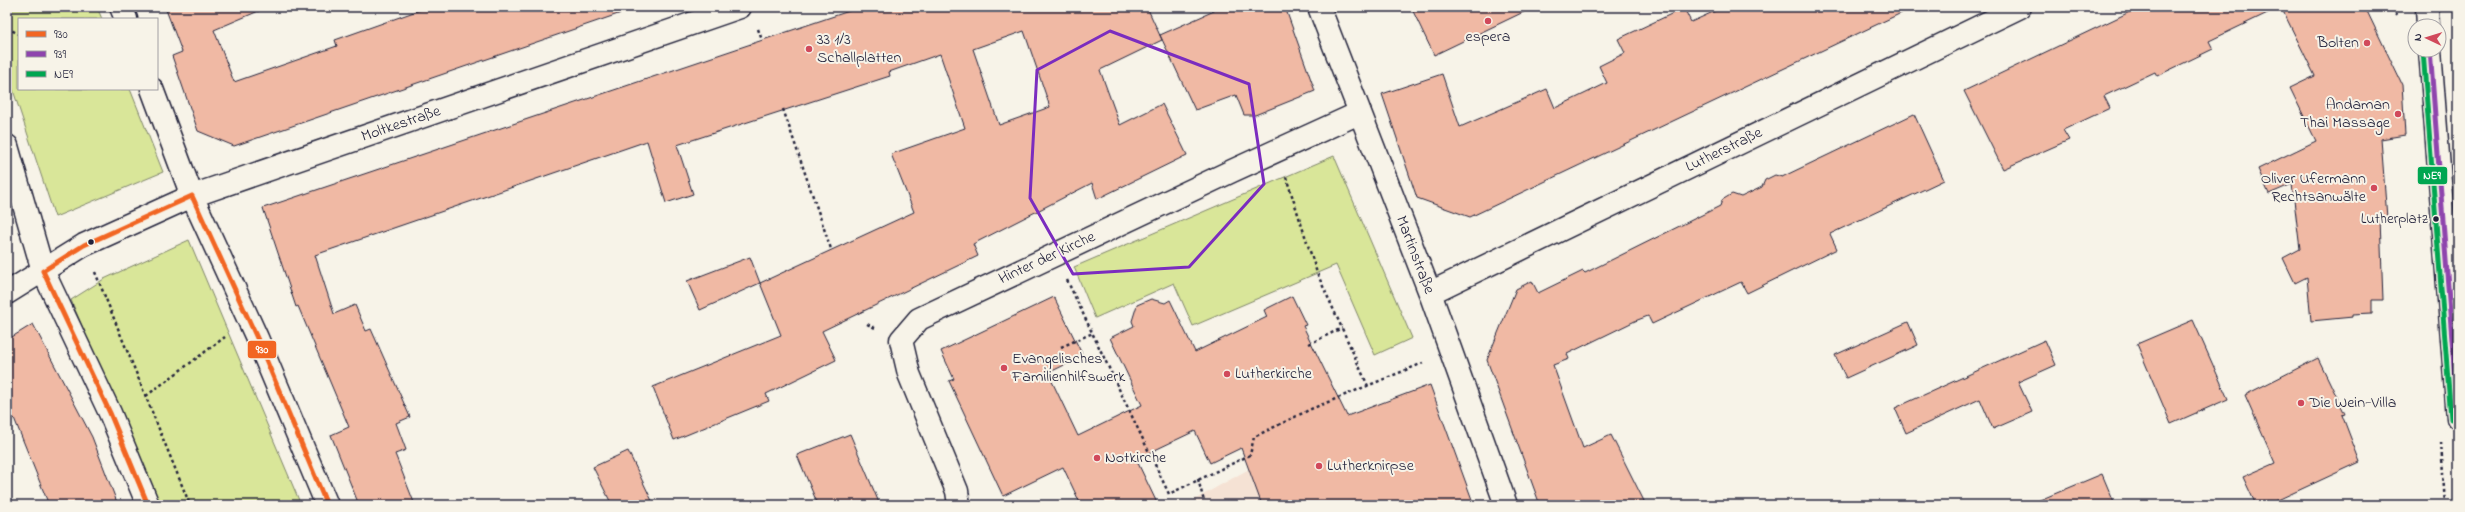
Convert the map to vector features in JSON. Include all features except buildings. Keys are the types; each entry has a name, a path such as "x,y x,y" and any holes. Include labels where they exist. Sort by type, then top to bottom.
{"street":[{"path":"121,7 126,18"},
{"name":"Moltkestraße","path":"7,293 84,245 192,196 740,7"},
{"name":"Martinstraße","path":"1319,7 1430,293 1506,505"},
{"name":"Lutherstraße","path":"1430,293 2020,7"},
{"path":"2427,7 2428,18"},
{"path":"2431,58 2458,418"},
{"path":"152,90 192,196 248,320 327,505"},
{"name":"Hinter der Kirche","path":"959,505 957,490 909,374 901,340 919,319 1275,151 1359,113"},
{"path":"7,146 43,271 110,413 148,505"}],"path":[{"path":"7,28 18,34"},
{"path":"783,110 831,249"},
{"path":"1275,151 1282,162 1317,273 1368,386"},
{"path":"84,245 190,505"},
{"path":"1055,255 1169,494 1250,455 1254,437 1311,409 1451,352"},
{"path":"146,396 248,320"},
{"path":"1309,344 1342,328"},
{"path":"1061,347 1092,333"},
{"path":"1198,480 1205,505"}],"highlighted area":[{"path":"1110,31 1249,84 1264,184 1189,267 1073,274 1030,198 1037,70"}],"shaded area":[{"path":"1249,469 1394,505 1185,505"}],"green space":[{"path":"7,7 97,7 102,18 18,18 18,90 130,90 163,172 55,217 7,72"},
{"path":"1334,156 1412,338 1375,355 1336,265 1193,326 1174,283 1095,318 1074,267"},
{"path":"189,240 301,505 158,505 71,300 104,279"}],"transit line":[{"name":"NE9","path":"2424,58 2451,419"},
{"name":"939","path":"2431,58 2458,418"},
{"name":"930","path":"192,196 257,338 327,505"},
{"name":"930","path":"43,271 84,245 192,196"},
{"name":"930","path":"43,271 110,413 148,505"}],"place":[{"name":"espera","path":"1488,21"},
{"name":"Bolten","path":"2367,43"},
{"name":"33 1/3 Schallplatten","path":"809,49"},
{"name":"Andaman Thai Massage","path":"2398,114"},
{"name":"Oliver Ufermann Rechtsanwälte","path":"2374,188"},
{"name":"Lutherplatz","path":"2436,219"},
{"name":"Evangelisches Familienhilfswerk","path":"1004,368"},
{"name":"Lutherkirche","path":"1227,374"},
{"name":"Die Wein-Villa","path":"2301,403"},
{"name":"Notkirche","path":"1097,458"},
{"name":"Lutherknirpse","path":"1319,466"}]}
